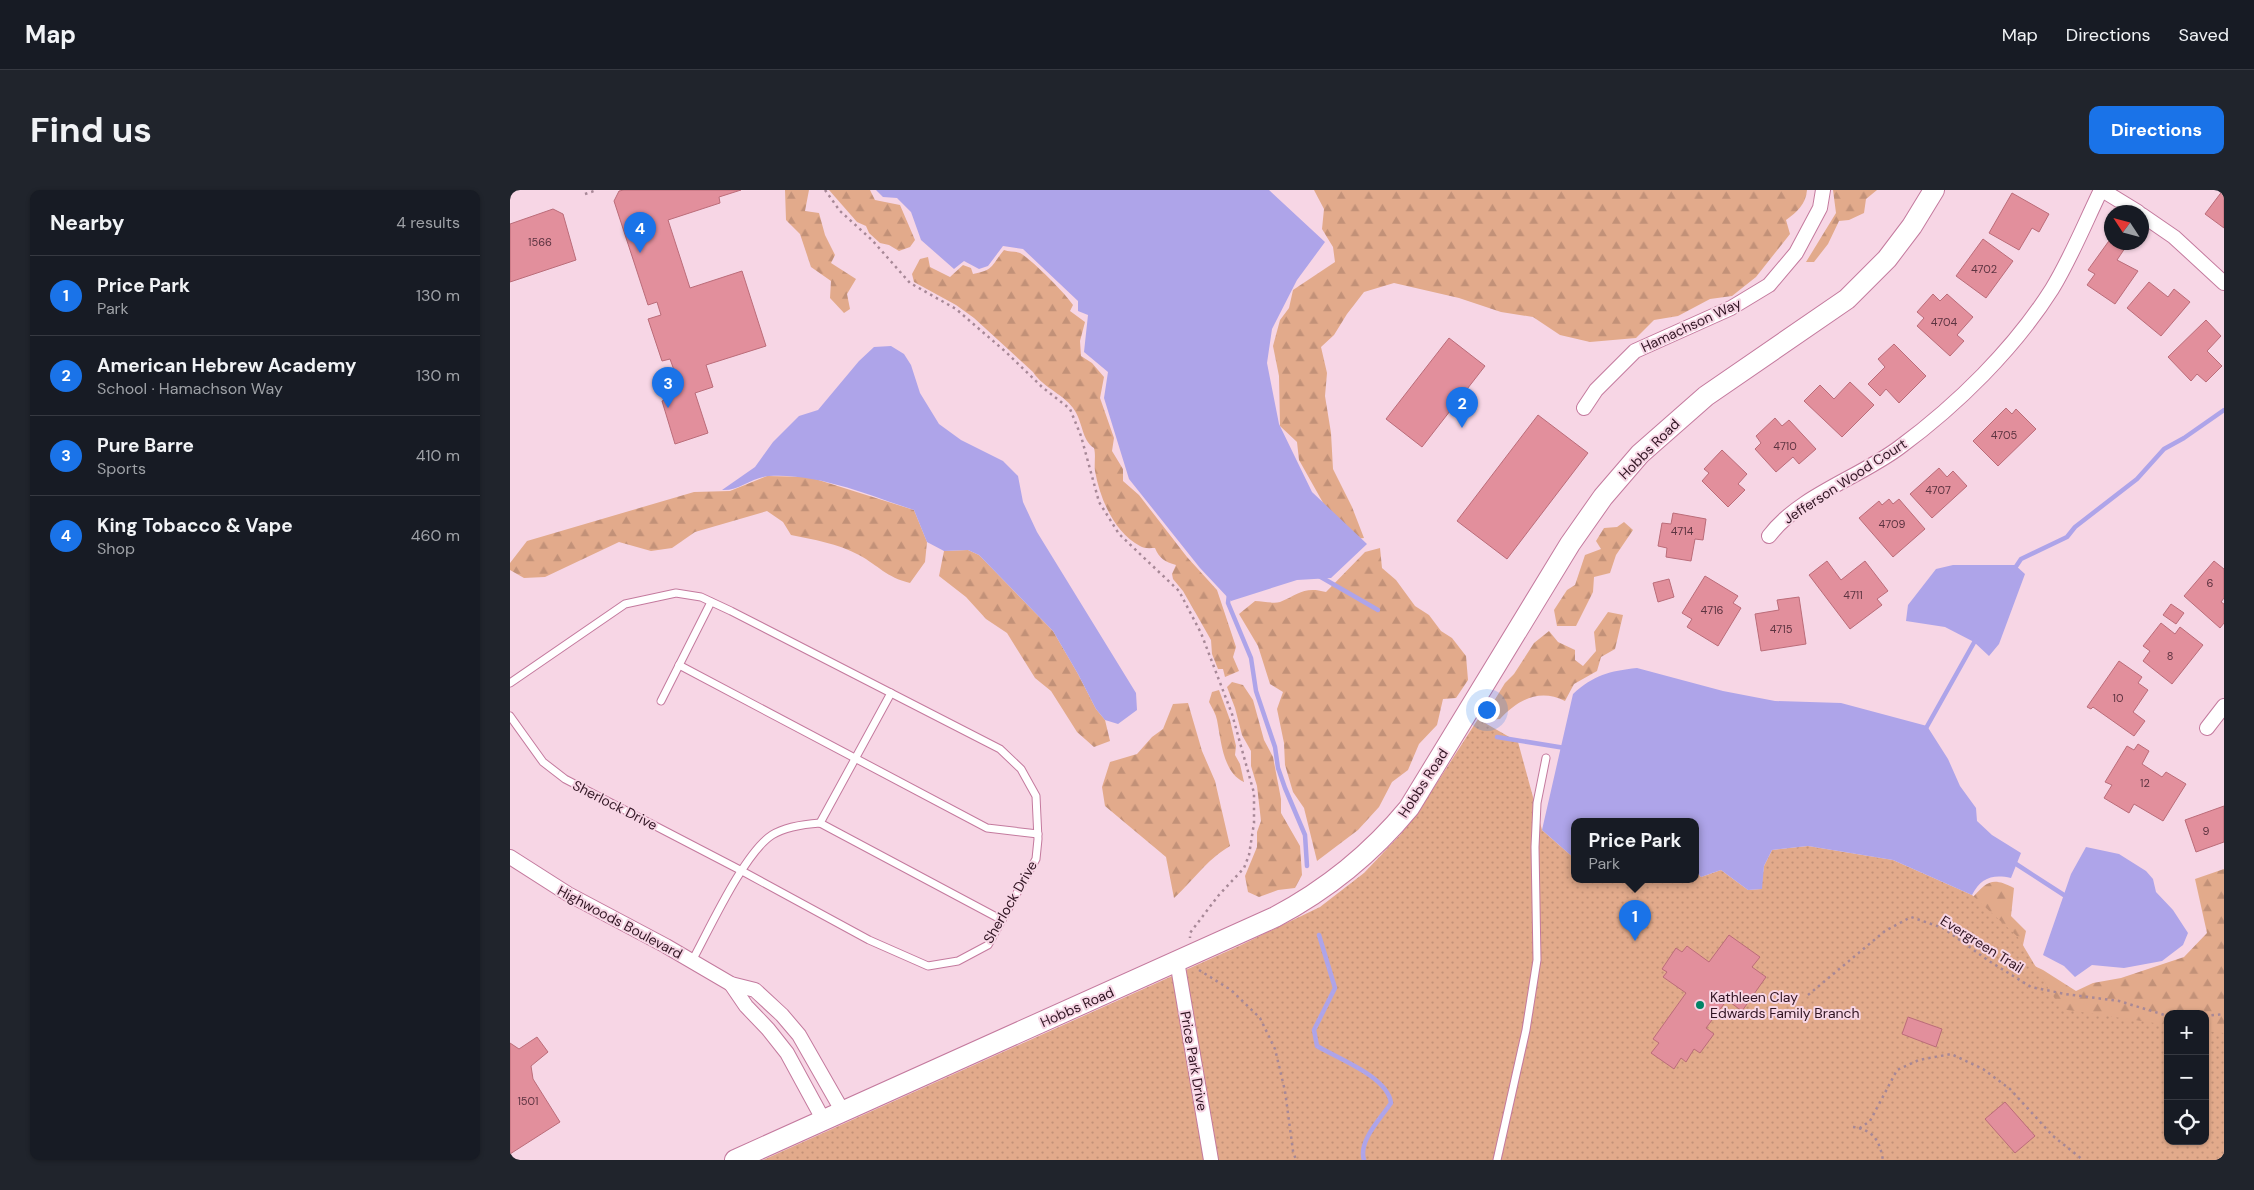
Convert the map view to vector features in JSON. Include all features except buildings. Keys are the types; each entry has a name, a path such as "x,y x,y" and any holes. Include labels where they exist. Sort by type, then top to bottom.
{"street":[{"name":"Hamachson Way","path":"1584,408 1596,390 1635,351 1731,308 1769,285 1796,253 1820,208 1823,190"},
{"name":"Hobbs Road","path":"735,1160 1185,958 1295,906 1347,871 1385,837 1408,808 1570,544 1603,497 1640,454 1700,401 1847,299 1887,259 1912,226 1934,190"},
{"path":"2102,190 2126,205"},
{"name":"Jefferson Wood Court","path":"1769,536 1787,514 1899,448 1956,401 1985,372 2030,321 2052,288 2102,190"},
{"path":"2149,220 2174,237 2224,283"},
{"path":"2207,728 2224,706"},
{"name":"Highwoods Boulevard","path":"510,857 568,894 731,984 755,990 782,1015 804,1043 844,1112"},
{"name":"Price Park Drive","path":"1185,958 1211,1160"},
{"name":"Highwoods Boulevard","path":"731,984 746,1006 787,1053 824,1121"}],"lane":[{"name":"Sherlock Drive","path":"510,683 625,604 676,593 701,597 1000,749 1021,769 1036,796 1038,834 1036,859 988,945 958,961 928,966 869,940 742,871 565,779 543,762 510,716"},
{"path":"660,701 711,602"},
{"path":"679,665 987,828 1038,834"},
{"path":"820,823 891,693"},
{"path":"1497,1160 1526,1030 1538,960 1534,847 1537,803 1546,758"},
{"path":"692,961 749,857 772,835 806,824 820,823 1002,920"}],"path":[{"path":"585,194 597,190"},
{"path":"825,190 840,211 872,240 910,283 956,309 1007,353 1042,387 1070,409 1081,436 1099,502 1119,534 1179,591 1201,633 1232,714 1254,793 1254,823 1249,855 1244,868 1218,896 1190,933 1185,958 1200,971 1231,990 1260,1018 1275,1049 1296,1160"},
{"name":"Evergreen Trail","path":"1808,995 1885,931 1911,917 1943,928 2031,987 2065,994 2119,1001 2164,1015"},
{"path":"2209,1016 2224,1014"},
{"path":"1883,1160 1880,1146 1870,1131 1853,1126 1860,1128 1870,1121 1897,1070 1919,1060 1951,1054 1983,1069 2010,1089 2054,1136 2083,1160"}],"green space":[{"path":"785,190 809,190 805,211 819,213 825,235 835,255 831,263 856,279 847,294 850,309 844,313 830,298 831,281 811,267 800,234 786,220"},
{"path":"829,190 870,190 875,200 900,205 915,240 910,247 899,251 889,245 880,243 869,233 866,226 857,222"},
{"path":"1314,190 1807,190 1805,199 1800,207 1786,220 1790,234 1756,277 1732,296 1710,299 1678,316 1654,320 1636,338 1590,342 1560,335 1533,317 1501,312 1459,298 1394,283 1364,292 1334,335 1321,347 1327,373 1325,396 1331,433 1333,469 1352,507 1364,538 1344,540 1299,460 1297,442 1280,426 1279,376 1273,346 1280,320 1289,308 1293,290 1335,262 1333,247 1322,229 1324,209"},
{"path":"1833,190 1877,190 1866,199 1864,213 1849,220 1839,221 1828,244 1814,262 1806,262 1836,213"},
{"path":"1004,250 1020,253 1032,262 1073,305 1070,311 1085,322 1080,341 1081,356 1092,363 1104,377 1100,398 1114,438 1112,451 1123,469 1123,481 1139,495 1187,557 1217,590 1236,647 1233,657 1239,671 1225,677 1223,669 1218,669 1212,654 1211,640 1183,591 1173,579 1172,574 1176,565 1163,559 1155,548 1143,548 1131,540 1116,524 1100,493 1095,471 1094,448 1087,441 1078,416 1071,405 1037,378 1033,372 974,318 956,305 914,282 912,274 920,259 928,257 930,267 950,277 963,265 971,268 973,274 989,269"},
{"path":"767,476 809,477 914,510 927,542 925,562 910,583 902,581 851,551 825,542 791,535 783,522 767,511 695,532 672,548 651,551 619,542 545,577 524,578 510,570 510,563 527,541 694,492 730,491"},
{"path":"1624,522 1633,530 1616,555 1610,573 1594,577 1593,592 1576,626 1557,626 1554,610 1567,590 1575,585 1585,555 1601,549 1596,541 1604,528 1617,527"},
{"path":"1380,548 1382,568 1396,580 1415,606 1429,615 1441,631 1452,638 1466,656 1468,680 1456,698 1443,699 1437,725 1419,744 1408,770 1392,782 1379,807 1358,830 1317,861 1304,808 1293,792 1285,765 1284,743 1277,709 1283,692 1270,684 1258,646 1239,614 1255,601 1277,603 1307,590 1326,592 1365,552"},
{"path":"968,550 979,555 1053,631 1096,709 1105,720 1110,741 1094,747 1077,732 1051,691 1035,678 1007,633 986,619 966,597 939,576 944,551"},
{"path":"1608,612 1623,615 1615,649 1601,657 1597,671 1574,684 1565,701 1555,697 1538,696 1514,706 1500,719 1488,720 1486,714 1505,683 1514,674 1534,643 1549,631 1558,642 1575,650 1575,660 1583,666 1596,651 1594,632"},
{"path":"1232,682 1243,685 1253,700 1264,740 1273,757 1281,799 1281,813 1300,846 1302,875 1295,888 1278,890 1259,897 1248,892 1245,876 1257,847 1257,832 1261,821 1257,786 1251,766 1251,751 1242,735 1227,687"},
{"path":"1219,690 1230,720 1236,746 1235,755 1240,764 1244,782 1237,778 1227,764 1215,713 1209,702 1212,692"},
{"path":"1188,703 1202,751 1215,781 1230,846 1206,864 1174,898 1166,857 1105,806 1102,787 1110,762 1137,754 1152,737 1163,729 1173,704"},
{"path":"1478,719 1518,742 1542,830 1571,855 1571,883 1699,883 1699,875 1701,877 1721,870 1748,890 1761,889 1764,866 1772,850 1808,846 1893,860 1972,895 2018,937 2061,1009 2164,1024 2164,1145 2209,1145 2209,1031 2224,1033 2224,1160 763,1160 1239,946 1320,907 1364,873 1417,814"},
{"path":"2224,869 2224,1160 2090,1160 1818,911 1746,898 1971,899 1986,885 2000,882 2014,888 2011,916 2026,931 2023,945 2026,962 2043,970 2076,991 2093,983 2121,978 2184,957 2207,933 2195,879"}],"shaded area":[{"path":"876,190 1269,190 1325,242 1297,280 1272,329 1267,363 1279,424 1312,492 1367,544 1331,578 1297,580 1231,601 1200,568 1129,479 1104,398 1108,372 1084,352 1088,315 1078,311 1078,301 1023,249 1003,246 988,266 979,269 964,261 954,269 921,240 911,212 897,198 883,197"},
{"path":"891,346 904,354 911,365 920,393 939,424 961,440 1003,461 1018,476 1023,502 1037,532 1136,693 1137,710 1118,724 1105,720 1096,709 1053,631 979,555 968,550 944,551 927,542 914,510 843,486 824,481 787,476 763,477 728,490 722,490 755,467 773,442 799,416 818,410 859,361 874,347"},
{"path":"1953,565 2015,565 2025,574 1999,644 1989,656 1974,642 1945,627 1906,621 1908,605 1936,569"},
{"path":"1637,668 1723,691 1775,701 1841,703 1927,726 1948,759 1960,786 1976,808 1977,821 1992,835 2021,853 2011,878 1993,877 1983,881 1972,895 1893,860 1808,846 1772,850 1764,866 1762,889 1748,890 1721,870 1701,877 1699,875 1699,818 1571,818 1571,855 1542,830 1573,694 1595,678"},
{"path":"2086,847 2119,854 2146,871 2153,879 2156,892 2173,910 2188,933 2183,945 2162,961 2124,968 2092,965 2075,977 2064,966 2043,955 2071,874"}],"waterway":[{"path":"2013,571 2021,559 2067,537 2075,527 2137,479 2164,449 2184,438 2224,410"},
{"path":"1319,576 1378,610"},
{"path":"1229,594 1228,603 1251,658 1256,691 1275,747 1278,768 1305,835 1307,866"},
{"path":"1925,730 1976,639"},
{"path":"1497,737 1565,748"},
{"path":"2013,862 2067,897"},
{"path":"1319,935 1335,988 1314,1030 1317,1046 1372,1077 1388,1094 1391,1103 1367,1138 1364,1145 1364,1160"}],"place":[{"name":"King Tobacco & Vape","path":"640,253"},
{"name":"Pure Barre","path":"668,408"},
{"name":"American Hebrew Academy","path":"1462,428"},
{"name":"Price Park","path":"1635,941"},
{"name":"Kathleen Clay Edwards Family Branch","path":"1700,1005"}]}
